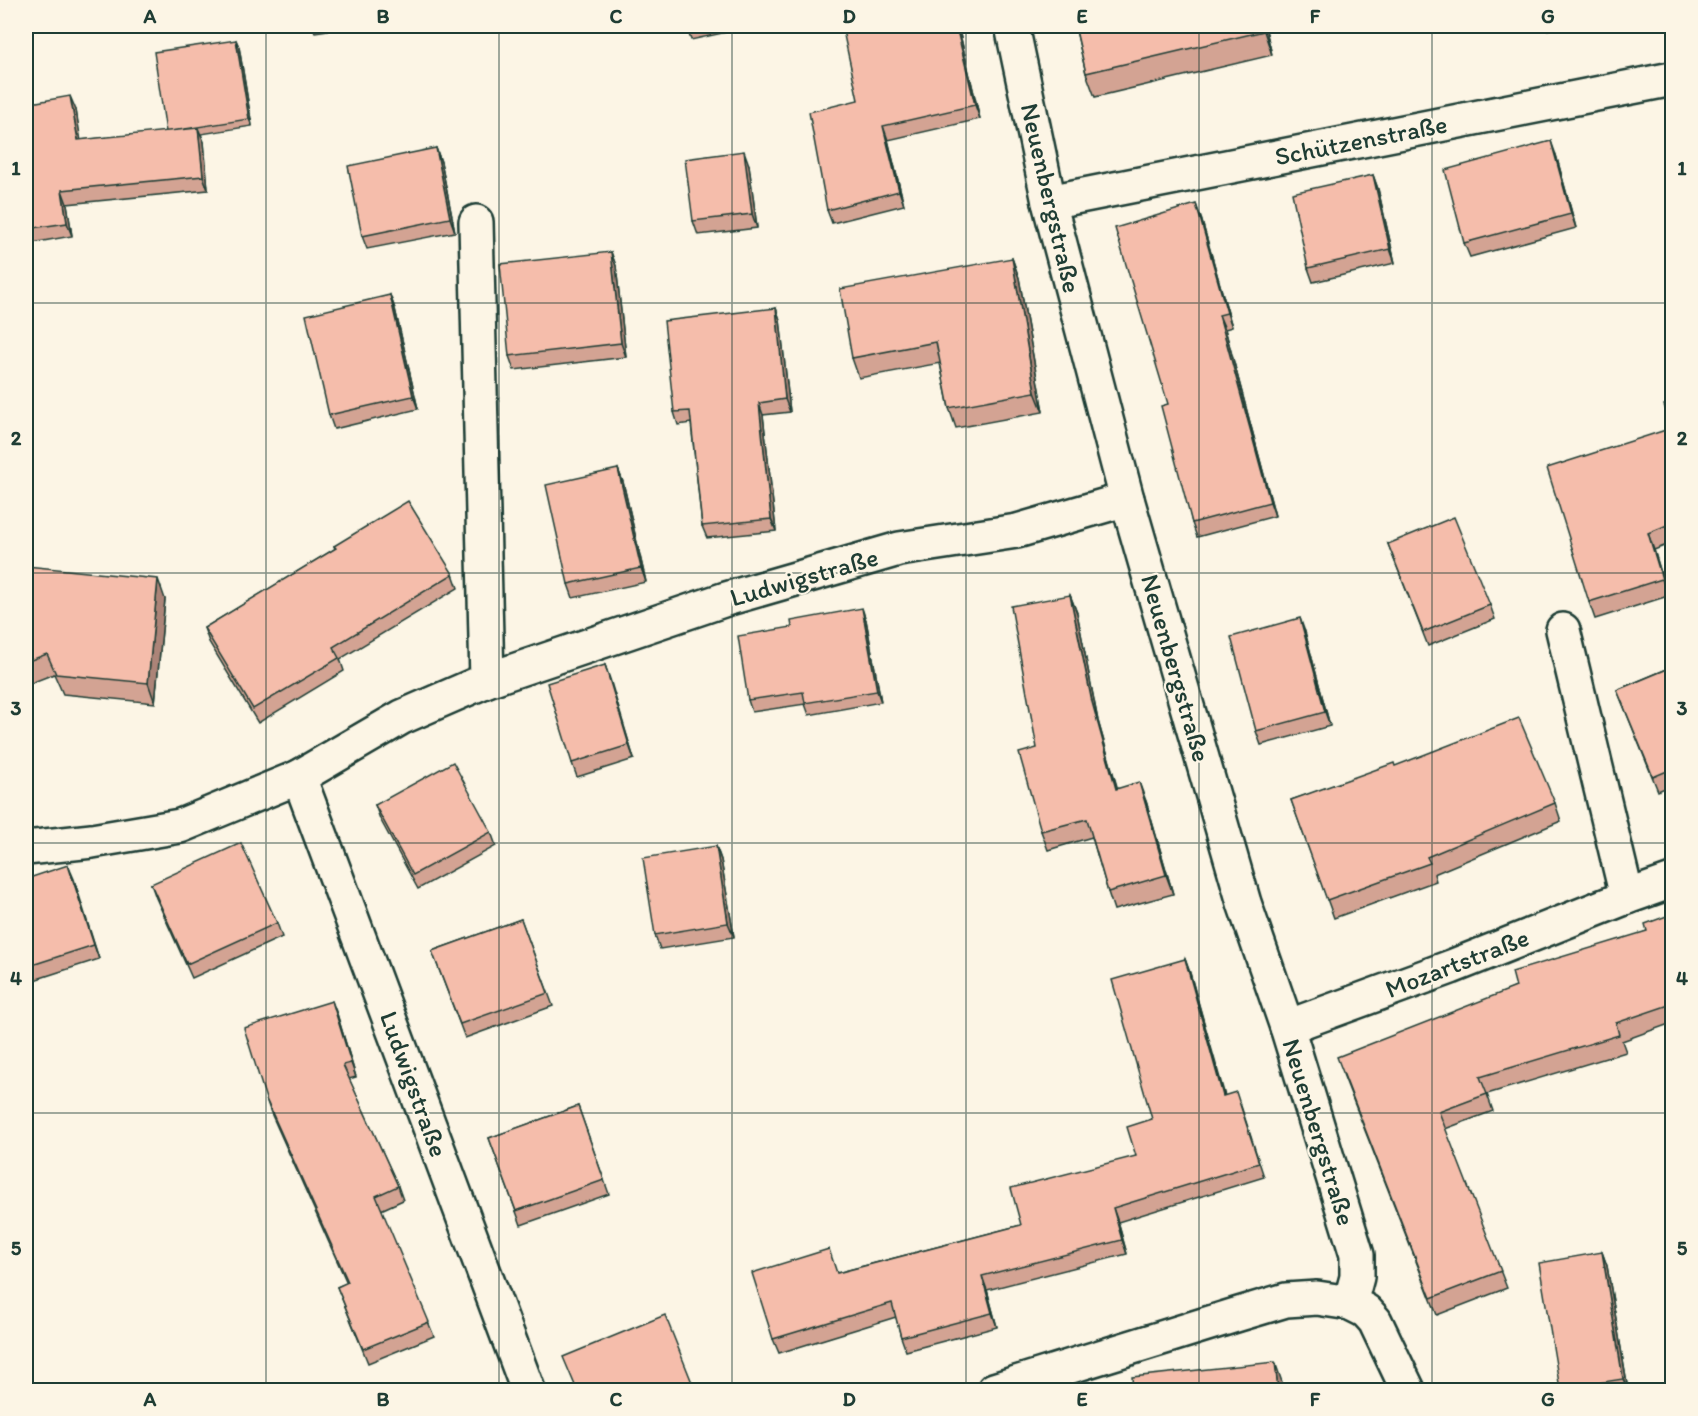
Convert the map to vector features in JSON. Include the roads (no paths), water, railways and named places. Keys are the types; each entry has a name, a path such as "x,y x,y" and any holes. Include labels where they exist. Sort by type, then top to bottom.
{"street":[{"name":"Neuenbergstraße","path":"1012,26 1049,202 1127,499 1244,903 1287,1027 1357,1254 1357,1277 1350,1303"},
{"name":"Schützenstraße","path":"1049,202 1672,79"},
{"path":"476,222 486,680"},
{"name":"Ludwigstraße","path":"26,848 92,841 180,826 299,777 402,717 486,680 726,599 899,549 1017,531 1127,499"},
{"path":"1563,630 1627,897"},
{"name":"Ludwigstraße","path":"299,777 528,1390"},
{"name":"Mozartstraße","path":"1287,1027 1451,967 1672,881"},
{"path":"994,1390 1286,1300 1317,1298 1350,1303 1366,1311 1375,1321 1408,1390"}]}
